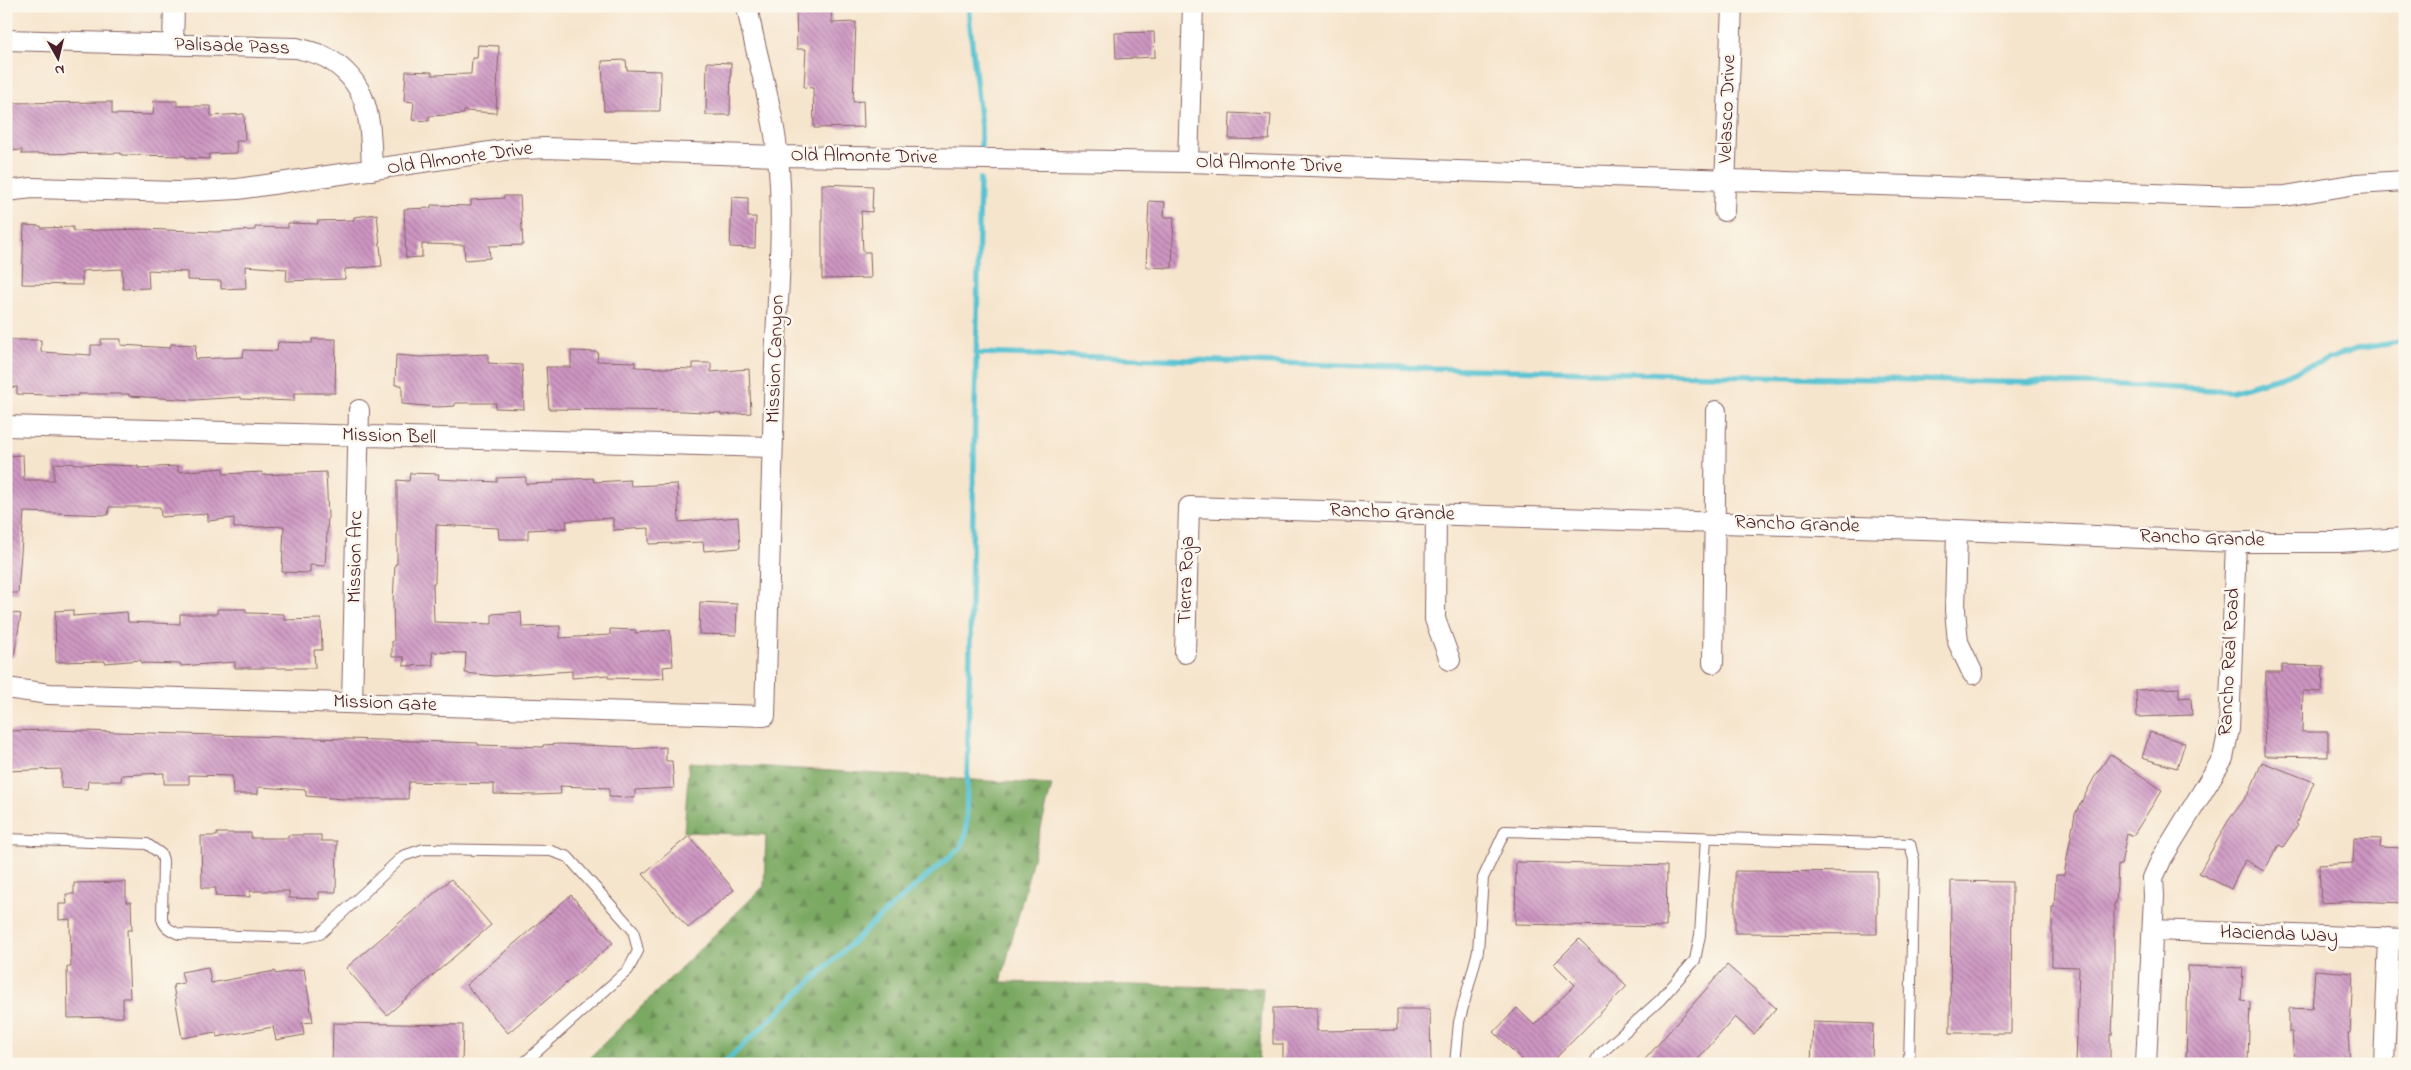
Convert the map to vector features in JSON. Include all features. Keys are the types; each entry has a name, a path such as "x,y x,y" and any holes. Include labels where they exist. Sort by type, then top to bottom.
{"street":[{"path":"173,45 174,6"},
{"name":"Mission Canyon","path":"747,6 778,156 781,232 772,447 765,716"},
{"path":"1188,162 1193,6"},
{"name":"Velasco Drive","path":"1724,211 1732,6"},
{"name":"Palisade Pass","path":"6,40 297,48 326,57 342,69 360,88 370,121 372,170"},
{"name":"Old Almonte Drive","path":"6,191 32,188 179,192 228,190 504,150 545,148 778,156 1188,162 1726,178 2241,197 2285,196 2356,184 2405,181"},
{"name":"Mission Arc","path":"352,703 359,410"},
{"path":"1713,663 1716,411"},
{"name":"Mission Bell","path":"6,426 772,447"},
{"name":"Rancho Grande","path":"1189,507 1957,530 2236,542 2339,542 2405,538"},
{"name":"Tierra Roja","path":"1185,653 1189,507"},
{"path":"1436,515 1435,619 1450,660"},
{"path":"1957,530 1955,610 1958,642 1973,674"},
{"name":"Rancho Real Road","path":"2146,1064 2153,930 2153,878 2177,833 2206,789 2223,758 2229,730 2236,542"},
{"name":"Mission Gate","path":"6,688 49,694 765,716"},
{"name":"Hacienda Way","path":"2153,930 2397,939"},
{"path":"2384,1064 2397,939"}],"lane":[{"path":"1456,1064 1459,1022 1478,951 1483,878 1505,832 1910,844 1914,860 1909,1064"},
{"path":"1594,1064 1598,1054 1660,1000 1695,960 1700,935 1706,838"},
{"path":"6,839 147,844 161,854 163,860 162,919 165,926 170,930 179,934 301,938 320,934 403,856 413,851 424,849 551,850 560,853 568,857 633,930 638,950 628,970 523,1064"}],"green space":[{"path":"689,762 1052,785 1001,982 1263,988 1259,1064 583,1064 764,886 766,835 684,832"}],"building":[{"path":"796,6 831,6 832,23 856,22 853,102 863,101 864,127 814,128 813,88 804,87 806,49 797,49"},
{"path":"1154,32 1155,57 1116,59 1115,33"},
{"path":"478,45 499,46 496,113 464,111 464,114 429,116 429,121 412,120 414,102 404,101 406,71 432,72 432,75 471,74 472,58 477,58"},
{"path":"626,60 627,70 661,71 660,111 604,111 602,61"},
{"path":"707,62 731,63 730,115 706,115"},
{"path":"154,101 177,101 177,106 211,106 211,116 244,114 245,141 236,141 237,153 209,154 209,159 186,158 186,156 121,155 121,153 22,154 22,150 6,151 6,103 112,102 112,114 153,115"},
{"path":"1230,113 1271,115 1269,140 1229,139"},
{"path":"822,184 873,186 872,212 861,211 863,252 870,252 871,278 822,279"},
{"path":"504,196 520,196 523,245 489,246 490,258 465,260 464,245 422,244 422,257 406,258 404,209 431,208 431,205 471,206 471,200 504,198"},
{"path":"732,197 748,198 748,217 756,217 755,248 730,247"},
{"path":"1149,201 1165,202 1164,217 1174,217 1172,268 1146,267"},
{"path":"377,214 382,266 345,269 345,279 286,281 287,269 245,266 246,288 221,289 221,281 187,280 187,272 148,270 149,288 123,289 122,269 82,271 82,285 22,284 24,225 41,226 41,228 73,227 73,231 143,229 215,232 255,230 255,227 288,228 288,223 318,224 317,221 354,220 354,217"},
{"path":"101,339 121,339 121,345 170,348 171,344 196,345 195,359 243,357 244,350 277,351 278,342 312,343 312,339 336,339 335,393 294,393 294,401 241,399 241,397 194,400 129,396 129,394 78,394 78,396 17,394 17,387 6,388 6,340 41,340 41,352 91,355 91,345 101,345"},
{"path":"571,351 598,352 597,361 635,362 635,367 693,369 693,363 711,363 711,372 749,369 751,413 721,415 721,413 684,411 549,409 546,367 571,367"},
{"path":"488,354 488,363 522,365 524,409 495,408 496,403 455,403 455,406 437,407 402,404 402,385 395,385 396,355 421,357"},
{"path":"23,455 24,480 54,480 54,463 138,466 138,468 178,466 178,472 223,468 224,474 262,472 262,475 326,472 328,516 325,566 310,565 310,573 282,572 284,526 234,528 234,518 208,521 208,514 161,517 160,507 109,507 108,515 24,512 18,593 6,593 6,456"},
{"path":"410,473 439,474 438,479 497,482 497,478 526,477 526,484 554,483 554,480 593,478 594,482 630,480 631,486 677,484 679,522 738,517 740,548 704,551 703,542 649,544 649,528 613,530 613,518 566,521 567,528 528,530 528,539 499,539 498,528 436,525 435,583 433,583 434,622 492,624 492,614 521,612 522,627 560,626 560,638 610,635 610,629 636,630 635,633 670,630 673,666 663,667 664,678 650,679 608,678 608,675 572,678 572,671 495,676 465,673 466,653 432,652 433,665 404,666 404,657 392,657 392,641 394,641 393,602 395,564 397,564 397,480 409,481"},
{"path":"700,602 737,604 736,635 699,634"},
{"path":"217,609 246,609 246,613 284,614 284,620 321,619 322,650 314,650 315,668 235,668 235,662 181,666 181,664 141,663 141,660 105,663 105,661 56,662 55,611 73,610 73,616 127,612 128,622 180,624 180,614 217,614"},
{"path":"6,612 21,614 14,657 6,656"},
{"path":"2282,665 2323,666 2322,692 2303,691 2302,732 2328,732 2328,757 2264,756 2266,672 2282,672"},
{"path":"2179,688 2179,698 2191,697 2192,715 2137,717 2136,690"},
{"path":"51,730 478,743 478,745 543,747 543,745 559,744 629,747 629,749 666,747 666,761 672,761 674,788 635,790 635,798 609,797 609,788 560,786 561,794 494,794 494,784 409,782 408,799 343,799 306,796 306,790 258,787 258,794 233,794 232,776 189,775 189,784 164,784 164,773 122,775 121,781 88,781 87,789 61,788 61,769 6,771 6,731"},
{"path":"2150,732 2185,743 2177,768 2142,758"},
{"path":"2110,754 2162,790 2133,836 2127,833 2121,865 2118,865 2116,903 2114,903 2114,987 2112,1035 2110,1034 2110,1064 2076,1064 2079,967 2052,966 2052,907 2054,907 2056,875 2064,875 2075,814 2094,778"},
{"path":"2262,762 2314,782 2296,824 2298,825 2283,847 2279,845 2264,871 2245,860 2231,889 2199,873 2228,821 2249,793"},
{"path":"217,833 251,833 251,838 288,838 288,835 321,835 321,841 337,841 336,892 319,892 319,899 289,898 289,891 250,891 250,897 215,896 216,888 202,888 201,836 217,836"},
{"path":"689,836 734,890 688,928 643,874"},
{"path":"2354,838 2381,839 2380,847 2405,848 2405,903 2353,901 2321,903 2319,865 2353,863"},
{"path":"1516,862 1667,866 1666,927 1515,924"},
{"path":"1735,871 1877,872 1877,934 1735,933"},
{"path":"451,879 491,925 387,1015 346,968"},
{"path":"1951,881 2012,882 2011,1033 1950,1033"},
{"path":"126,882 126,902 131,902 132,930 127,930 130,998 123,998 123,1017 68,1018 67,967 71,967 70,919 59,920 59,904 67,904 66,894 74,894 74,883"},
{"path":"571,895 613,943 508,1033 466,985"},
{"path":"1579,939 1627,986 1550,1064 1526,1064 1494,1032 1517,1008 1534,1025 1575,985 1554,964"},
{"path":"1727,965 1776,1008 1754,1034 1735,1017 1694,1064 1641,1064"},
{"path":"2188,966 2243,968 2241,1001 2250,1002 2248,1060 2243,1060 2243,1064 2186,1064"},
{"path":"208,967 211,983 275,971 275,974 304,969 313,1022 302,1023 304,1035 276,1040 273,1027 217,1037 216,1032 182,1038 173,985 184,983 181,972"},
{"path":"2315,970 2353,973 2350,1033 2348,1033 2350,1064 2294,1064 2292,1032 2289,1032 2289,1008 2312,1009"},
{"path":"1317,1007 1317,1031 1397,1030 1397,1009 1430,1009 1431,1064 1283,1064 1283,1044 1273,1044 1273,1008"},
{"path":"1813,1022 1873,1024 1872,1064 1811,1064"},
{"path":"333,1023 463,1025 462,1064 332,1064"}],"waterway":[{"path":"968,6 981,127 981,149"},
{"path":"723,1064 872,924 961,847 966,833 980,179"},
{"path":"976,353 1427,368 2121,385 2231,391 2280,377 2356,349 2405,341"}]}
